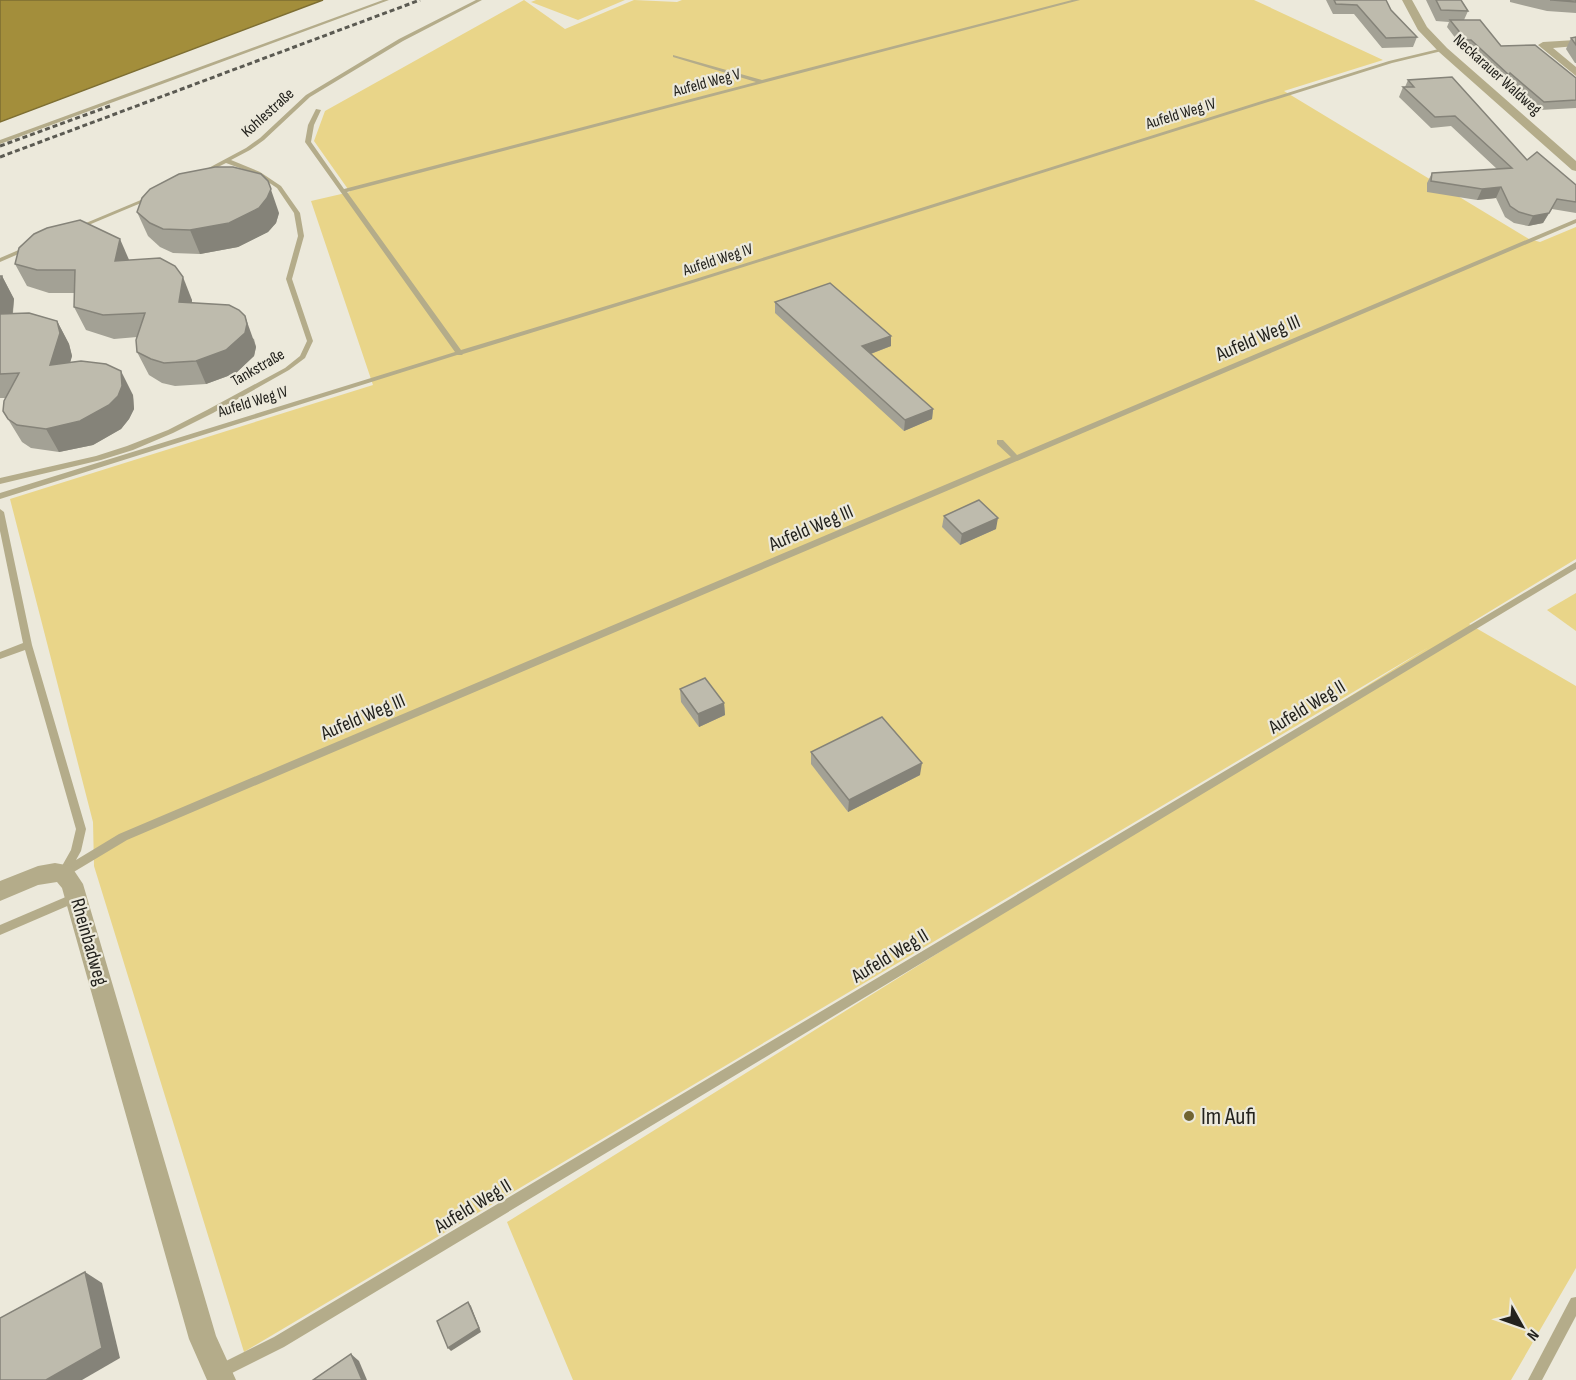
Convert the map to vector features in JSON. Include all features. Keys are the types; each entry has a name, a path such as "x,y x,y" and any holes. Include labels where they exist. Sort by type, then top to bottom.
{"street":[{"name":"Neckarauer Waldweg","path":"1407,0 1422,28 1443,50 1576,167"},
{"path":"1576,43 1543,45 1576,73"},
{"path":"0,891 38,875 63,873"},
{"name":"Rheinbadweg","path":"63,873 77,897 214,1377"}],"lane":[{"path":"0,142 387,0"},
{"name":"Kohlestraße","path":"199,175 262,139 308,96 401,40 480,0"},
{"name":"Aufeld Weg V","path":"342,191 1078,0"},
{"name":"Aufeld Weg IV","path":"0,496 1390,62 1443,50"},
{"path":"675,56 762,82"},
{"path":"318,110 311,125 308,142 460,354"},
{"name":"Tankstraße","path":"0,481 85,462 162,435 287,369 303,357 310,341 289,279 301,236 297,213 279,187 258,172 226,161"},
{"path":"65,233 153,197"},
{"name":"Aufeld Weg III","path":"63,873 123,837 1576,221"},
{"path":"0,260 33,246"},
{"path":"1000,442 1017,459"},
{"name":"Rheinbadweg","path":"0,512 28,645 81,829 76,851 63,873"},
{"name":"Aufeld Weg II","path":"214,1377 279,1342 1576,565"},
{"path":"0,656 28,645"},
{"path":"0,930 77,897"},
{"path":"1535,1380 1576,1303"}],"shaded area":[{"path":"0,0 323,0 0,122"},
{"path":"524,0 565,29 634,0 677,2 682,0 1254,0 1383,60 1284,91 1529,239 1540,242 1576,227 1576,559 1469,624 1576,686 1576,1268 1511,1380 573,1380 507,1222 1429,647 244,1352 94,866 93,822 10,499 373,385 311,201 350,192 314,141 325,111"},
{"path":"536,0 625,0 578,20 531,2"},
{"path":"1576,593 1576,631 1547,610"}],"building":[{"path":"1334,0 1386,0 1391,10 1417,37 1386,38 1357,5 1336,4"},
{"path":"1436,0 1461,0 1468,11 1441,10"},
{"path":"1552,0 1576,0 1576,2"},
{"path":"1450,20 1480,20 1501,46 1535,45 1576,78 1576,100 1544,102 1510,73 1509,75 1471,40 1466,40"},
{"path":"1452,77 1527,160 1537,152 1576,185 1576,202 1557,199 1549,213 1533,216 1519,212 1510,206 1501,187 1482,189 1431,181 1432,173 1512,168 1455,116 1435,117 1403,87 1414,87 1408,80"},
{"path":"215,167 233,167 261,174 268,181 271,189 267,198 259,208 229,223 190,230 163,229 150,223 137,212 142,198 150,189 179,174"},
{"path":"80,220 120,239 115,261 160,258 175,266 183,277 179,302 229,305 245,316 247,324 245,333 226,350 196,361 164,363 137,352 136,340 145,313 103,315 74,307 75,270 37,270 15,264 19,248 34,234 47,228"},
{"path":"830,283 891,336 862,346 933,409 905,420 775,302"},
{"path":"29,313 57,321 60,333 50,365 81,361 106,364 121,371 122,386 118,396 109,405 80,421 46,429 17,425 8,419 3,411 4,401 19,373 0,374 0,314"},
{"path":"979,500 998,518 962,534 944,516"},
{"path":"705,678 724,703 698,714 680,689"},
{"path":"882,717 922,763 849,800 811,752"},
{"path":"85,1272 102,1348 46,1380 0,1380 0,1318"},
{"path":"468,1302 479,1328 448,1348 437,1321"},
{"path":"351,1354 362,1380 313,1380"}],"railway":[{"path":"0,157 420,0"},
{"path":"0,146 110,106"}],"place":[{"name":"Im Aufi","path":"1189,1116"}]}
